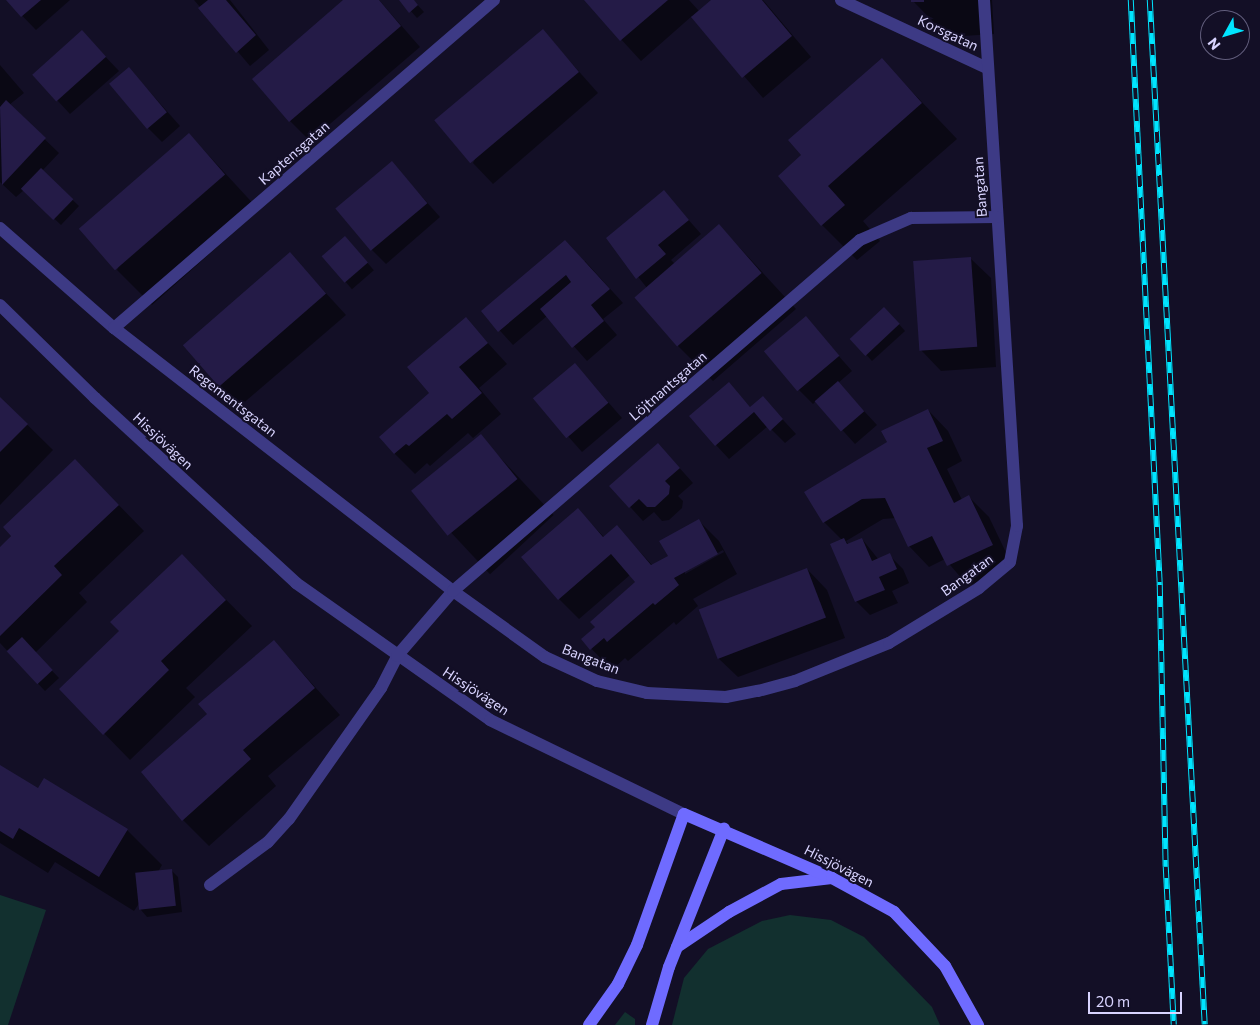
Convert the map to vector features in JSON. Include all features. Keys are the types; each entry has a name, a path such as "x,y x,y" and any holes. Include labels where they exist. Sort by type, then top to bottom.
{"main road":[{"name":"Hissjövägen","path":"684,814 724,829 832,878 894,912 945,966 978,1025"},
{"path":"589,1025 618,984 637,945 684,814"},
{"path":"652,1025 677,947 724,829"},
{"path":"677,947 729,912 781,884 832,878"}],"street":[{"name":"Kaptensgatan","path":"114,328 494,0"},
{"name":"Korsgatan","path":"841,0 987,68"},
{"name":"Bangatan","path":"453,591 545,657 597,681 647,693 726,697 794,681 851,660 924,624 979,588 1010,562 1017,526 984,0"},
{"name":"Löjtnantsgatan","path":"210,885 268,842 289,819 376,696 397,656 453,591 860,240 911,218 997,217"},
{"name":"Regementsgatan","path":"0,228 114,328 453,591"},
{"name":"Hissjövägen","path":"0,306 95,398 288,577 490,720 684,814"}],"green space":[{"path":"0,895 46,910 8,1025 0,1025"},
{"path":"790,915 831,920 864,937 932,1007 940,1025 672,1025 684,978 708,949 762,921"},
{"path":"625,1012 635,1019 635,1025 615,1025"}],"building":[{"path":"6,0 41,0 21,17"},
{"path":"208,0 226,0 256,35 236,53 198,8"},
{"path":"343,0 379,0 401,26 289,122 252,79"},
{"path":"399,0 414,0 418,5 409,13"},
{"path":"584,0 668,0 620,41"},
{"path":"711,0 762,0 792,36 742,78 691,17"},
{"path":"911,0 924,0 924,2 911,2"},
{"path":"543,29 579,72 470,163 434,120"},
{"path":"82,30 106,57 56,102 32,75"},
{"path":"882,58 922,103 828,186 845,205 821,226 778,176 801,155 788,140"},
{"path":"129,67 167,112 147,129 109,84"},
{"path":"6,100 46,138 2,185 0,107"},
{"path":"189,133 225,175 115,270 79,229"},
{"path":"392,161 427,203 371,251 335,209"},
{"path":"41,168 73,199 53,220 21,189"},
{"path":"664,190 689,220 658,245 666,254 636,279 606,238"},
{"path":"719,224 762,273 677,347 634,297"},
{"path":"345,236 368,262 345,283 322,256"},
{"path":"565,240 610,289 591,305 604,321 572,348 540,309 571,282 566,275 498,332 481,311"},
{"path":"290,252 326,294 219,387 183,345"},
{"path":"971,257 977,347 919,351 913,261"},
{"path":"884,307 900,324 865,356 850,339"},
{"path":"806,316 839,356 797,391 764,351"},
{"path":"466,317 488,343 459,367 482,393 452,419 447,414 409,446 406,444 394,454 379,437 429,393 407,367"},
{"path":"575,363 608,403 566,438 533,398"},
{"path":"838,381 864,411 841,432 815,401"},
{"path":"729,382 750,407 763,396 783,419 770,431 754,412 715,446 689,416"},
{"path":"0,397 28,424 0,452"},
{"path":"928,409 943,441 927,448 954,503 969,495 993,545 947,566 932,536 908,547 885,498 862,499 823,523 804,492 887,442 881,431"},
{"path":"481,434 518,479 448,536 411,491"},
{"path":"658,443 680,468 665,481 670,486 669,494 655,507 647,507 639,499 629,508 609,486"},
{"path":"75,459 119,505 54,566 62,575 0,636 0,547 11,536 3,527"},
{"path":"578,508 603,537 617,525 651,565 668,556 659,541 699,519 718,554 674,578 679,585 655,605 653,603 607,642 604,638 590,650 581,639 595,627 590,622 635,582 611,554 558,600 521,557"},
{"path":"844,538 847,544 862,538 872,561 890,553 897,569 879,577 885,590 855,602 830,544"},
{"path":"182,554 226,600 161,661 169,670 103,735 59,689 119,631 110,622"},
{"path":"807,568 826,617 718,659 699,610"},
{"path":"22,637 53,670 37,684 7,651"},
{"path":"274,640 315,688 243,750 251,759 182,821 141,772 207,714 198,704"},
{"path":"0,765 38,788 44,778 128,829 99,877 19,828 13,839 0,831"},
{"path":"172,869 176,906 139,910 135,873"}],"railway":[{"path":"1131,0 1160,585 1166,867 1174,1025"},
{"path":"1150,0 1205,1025"}]}
